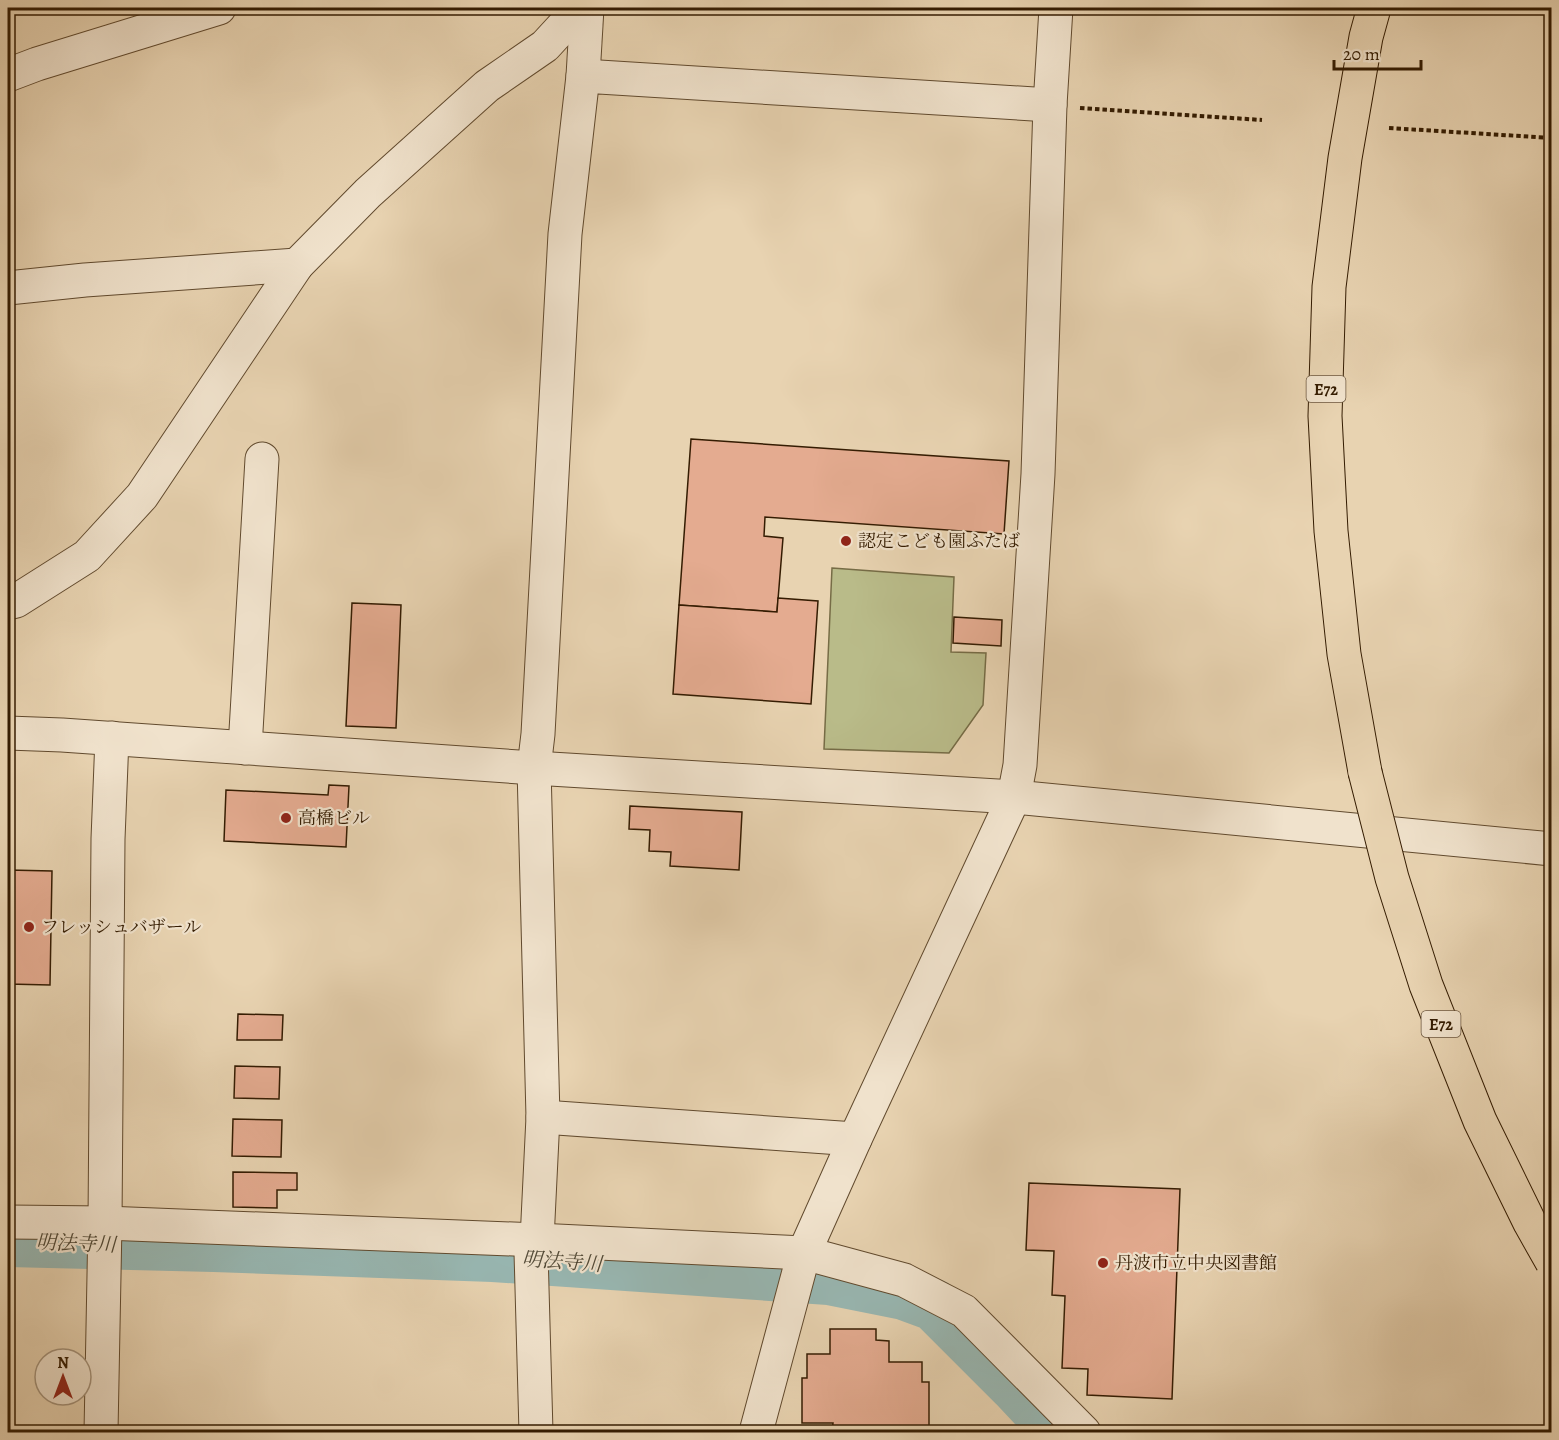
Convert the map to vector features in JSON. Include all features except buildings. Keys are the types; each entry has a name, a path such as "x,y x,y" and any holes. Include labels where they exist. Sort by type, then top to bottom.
{"highway":[{"name":"E72","path":"1374,8 1366,37 1345,158 1329,287 1325,417 1330,531 1344,654 1365,772 1392,878 1426,986 1480,1121 1551,1262"}],"street":[{"path":"8,75 219,8"},
{"path":"8,603 16,601 87,556 142,496 297,265 368,193 488,86 545,46 580,8"},
{"path":"536,1432 533,1255 543,1117 534,768 538,734 565,234 583,76 587,8"},
{"path":"756,1432 800,1268 855,1139 1014,797 1020,765 1038,486 1050,105 1056,8"},
{"path":"583,76 1050,105"},
{"path":"8,288 85,280 297,265"},
{"path":"245,748 262,459"},
{"path":"8,733 1014,797 1551,849"},
{"path":"101,1432 108,839 112,738"},
{"path":"543,1117 855,1139"},
{"path":"8,1222 105,1236 800,1268 904,1280 964,1311 1084,1432"}],"path":[{"path":"1050,105 1262,120"},
{"path":"1389,128 1551,138"}],"green space":[{"path":"832,568 954,577 951,652 986,653 983,705 949,753 824,749"}],"waterway":[{"name":"明法寺川","path":"8,1241 493,1256 829,1279 904,1294 934,1305 1058,1432"}],"place":[{"name":"認定こども園ふたば","path":"846,541"},
{"name":"高橋ビル","path":"286,818"},
{"name":"フレッシュバザール","path":"29,927"},
{"name":"丹波市立中央図書館","path":"1103,1263"}]}
